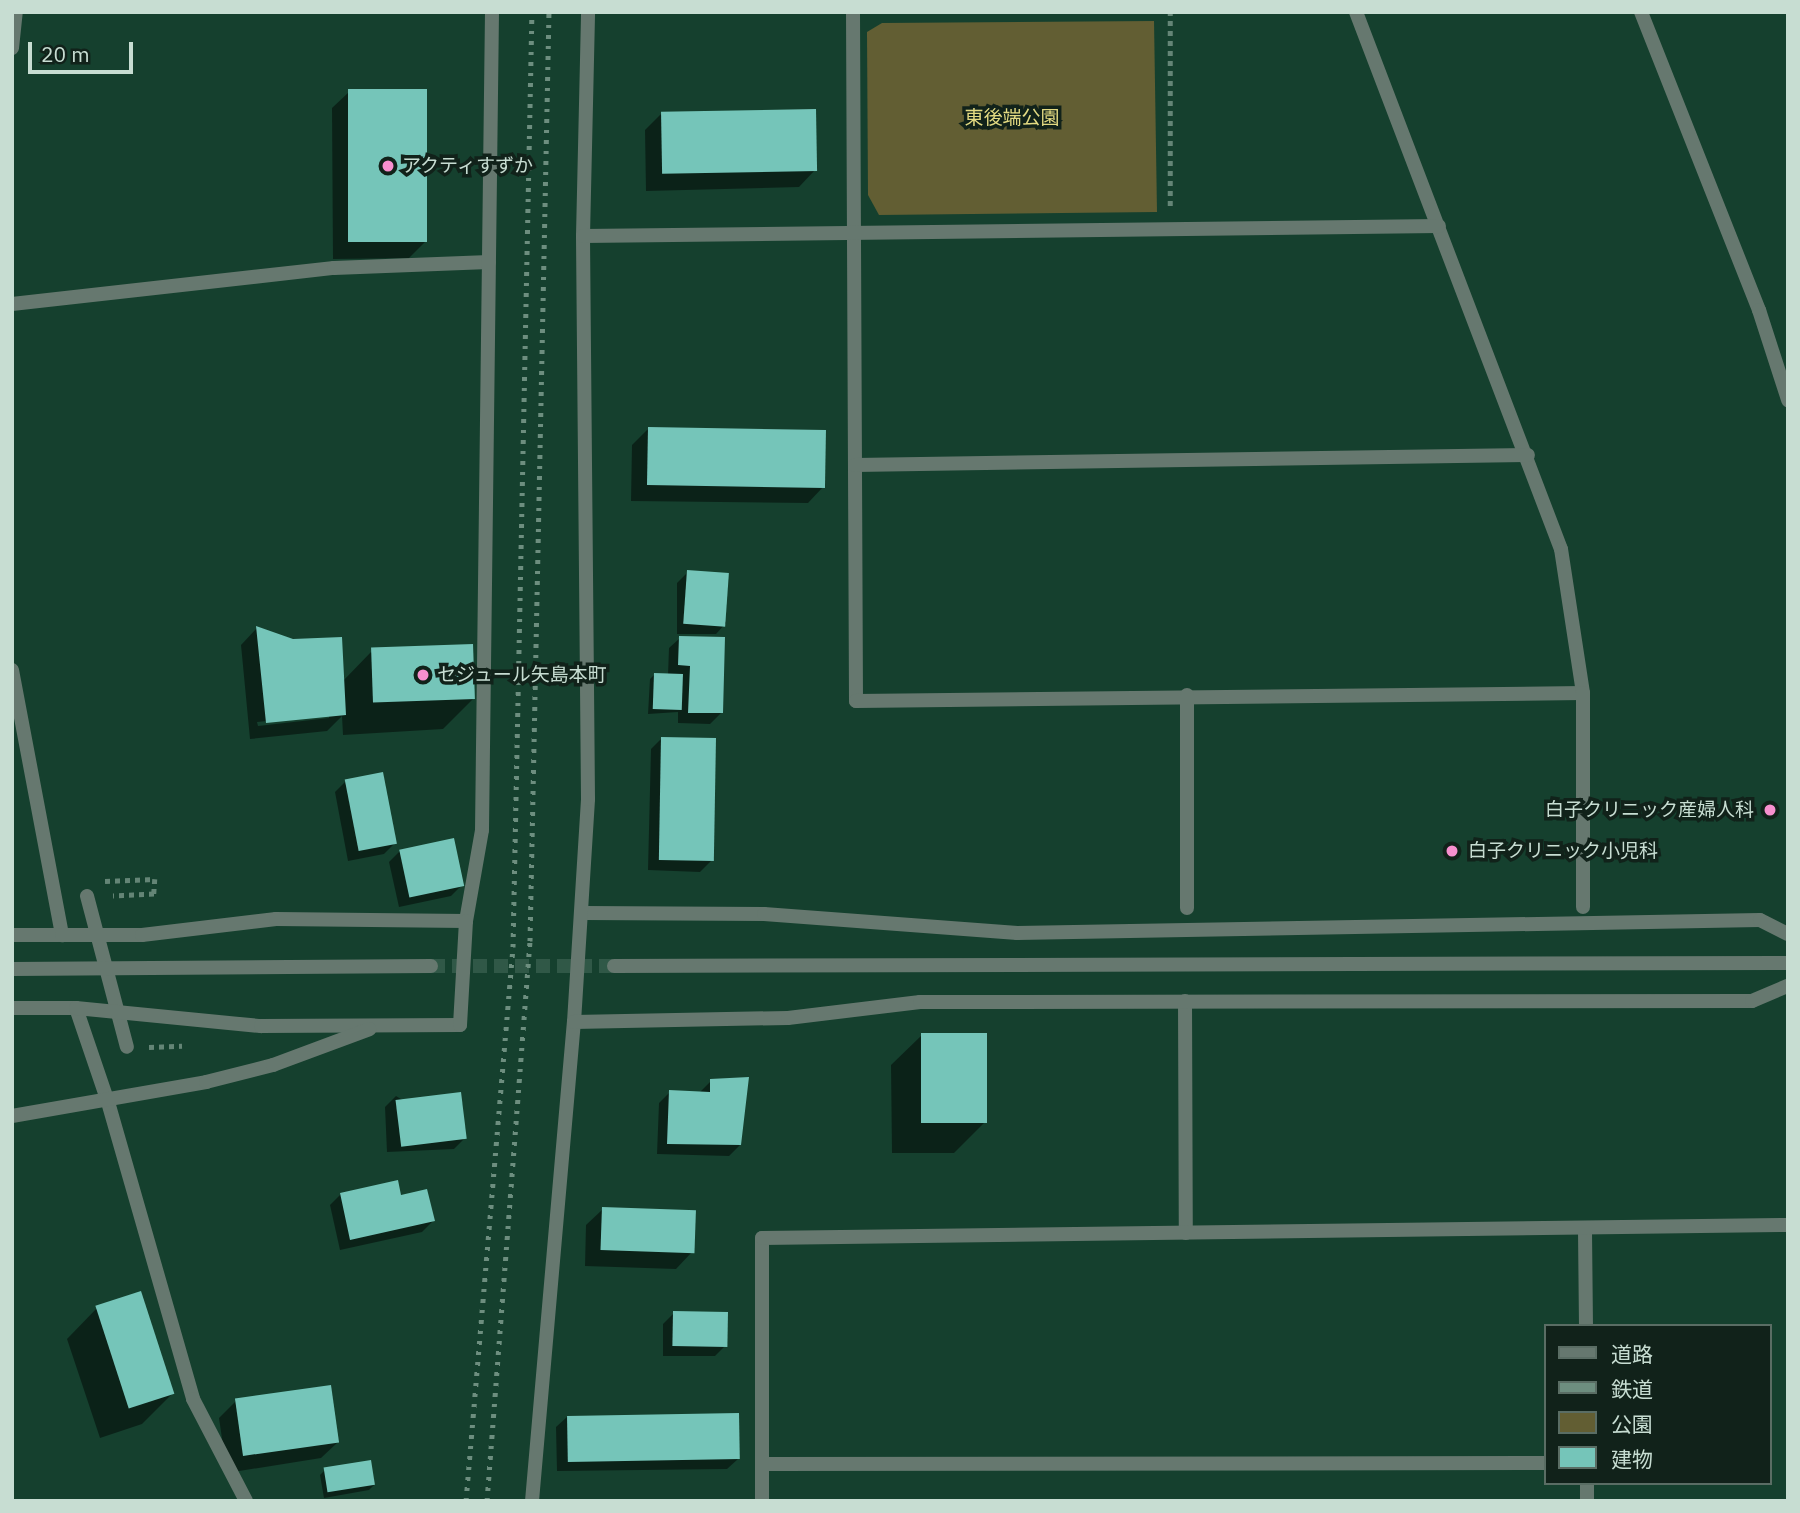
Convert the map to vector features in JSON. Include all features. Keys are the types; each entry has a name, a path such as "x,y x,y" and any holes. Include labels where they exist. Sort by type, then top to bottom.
{"street":[{"path":"12,48 16,12"},
{"path":"12,1008 76,1008 261,1026 460,1025 466,921 482,830 492,12"},
{"path":"532,1501 584,913 588,799 583,236 588,12"},
{"path":"852,12 856,233 856,701 1187,695 1583,693"},
{"path":"1356,12 1528,455 1561,549 1583,693 1583,907"},
{"path":"1641,12 1759,310 1788,400"},
{"path":"583,236 1439,226"},
{"path":"12,304 334,268 489,261"},
{"path":"855,465 1528,455"},
{"path":"12,670 62,935"},
{"path":"1186,908 1187,695"},
{"path":"87,896 127,1047"},
{"path":"584,913 764,914 1017,933 1760,920 1788,934"},
{"path":"12,935 142,935 276,919 466,921"},
{"path":"614,966 1788,963"},
{"path":"12,969 431,965"},
{"path":"574,1022 788,1018 920,1002 1752,1002 1788,986"},
{"path":"1185,1001 1186,1233"},
{"path":"76,1008 108,1102 193,1399 246,1501"},
{"path":"12,1116 108,1102 274,1065 381,1025"},
{"path":"762,1501 762,1238 1585,1231 1594,1225 1788,1225"},
{"path":"1585,1231 1586,1324"},
{"path":"762,1464 1545,1462"}],"path":[{"path":"1170,228 1171,12"},
{"path":"87,896 154,894 155,880 95,881"},
{"path":"127,1047 192,1046"}],"green space":[{"name":"東後端公園","path":"1154,21 1157,212 879,215 868,195 867,32 882,23"}],"building":[{"name":"アクティすずか","path":"348,89 427,89 427,242 348,242"},
{"path":"816,109 817,171 662,174 661,112"},
{"path":"648,427 826,430 825,488 647,485"},
{"path":"687,570 729,573 725,627 683,624"},
{"path":"256,626 293,639 342,637 346,715 266,723"},
{"path":"679,636 725,637 723,713 688,713 690,666 678,665"},
{"name":"セジュール矢島本町","path":"473,644 475,699 373,703 371,648"},
{"path":"654,673 683,674 682,710 653,709"},
{"path":"661,737 716,738 714,861 659,860"},
{"path":"383,772 397,844 359,851 345,779"},
{"path":"454,838 464,886 409,898 399,850"},
{"path":"921,1033 987,1033 987,1123 921,1123"},
{"path":"749,1077 741,1145 667,1144 669,1090 710,1092 710,1079"},
{"path":"461,1092 467,1139 401,1147 395,1100"},
{"path":"398,1180 401,1195 427,1189 435,1221 350,1240 340,1193"},
{"path":"602,1207 696,1210 694,1253 600,1250"},
{"path":"141,1291 174,1394 129,1409 95,1306"},
{"path":"673,1311 728,1312 727,1347 672,1346"},
{"path":"331,1385 339,1442 243,1456 235,1398"},
{"path":"739,1413 740,1459 568,1462 567,1416"},
{"path":"371,1460 375,1485 328,1492 324,1468"}],"tunnel":[{"path":"431,966 614,966"}],"railway":[{"path":"466,1501 513,947 532,12"},
{"path":"487,1501 530,941 549,12"}],"place":[{"name":"アクティすずか","path":"388,166"},
{"name":"セジュール矢島本町","path":"423,675"},
{"name":"白子クリニック産婦人科","path":"1770,810"},
{"name":"白子クリニック小児科","path":"1452,851"}]}
